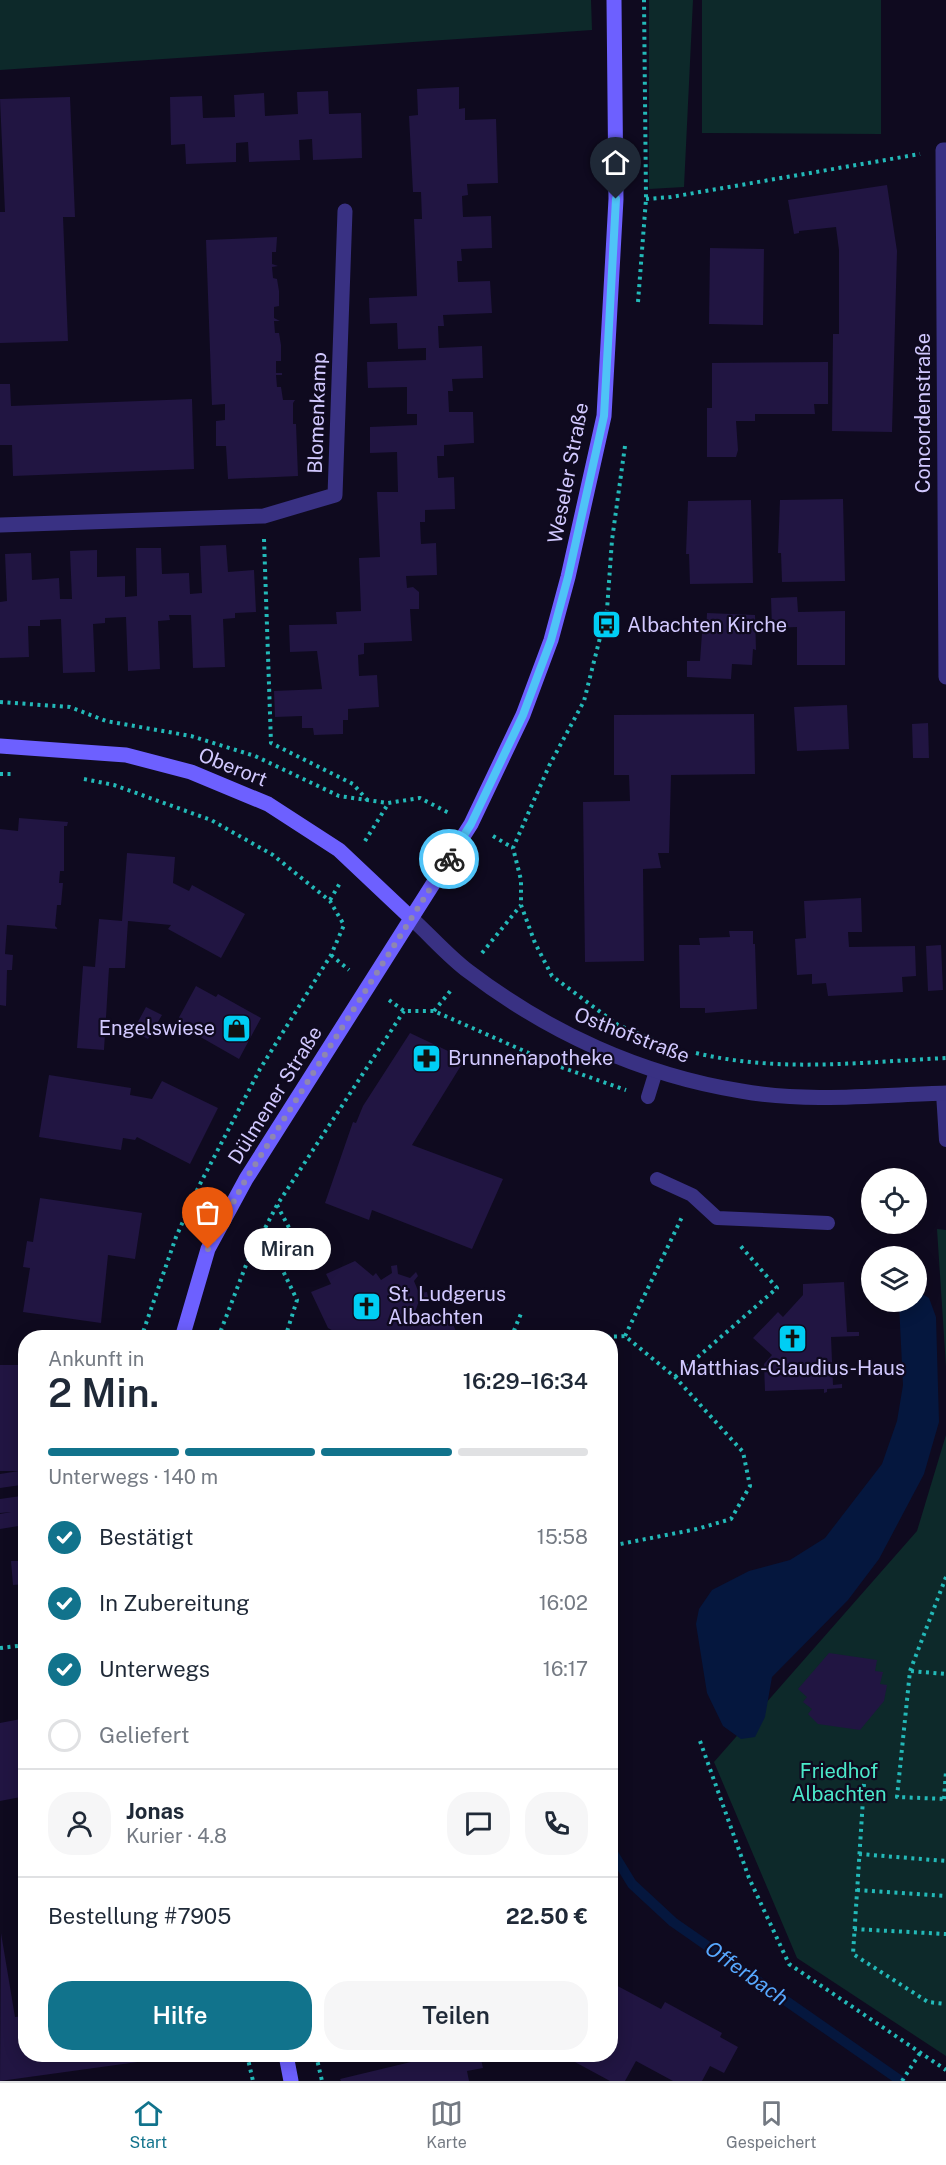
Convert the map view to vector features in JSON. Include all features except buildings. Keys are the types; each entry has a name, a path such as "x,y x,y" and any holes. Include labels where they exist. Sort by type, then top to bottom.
{"main road":[{"name":"Weseler Straße","path":"411,918 471,824 523,715 551,640 571,566 604,416 616,199 614,0"},
{"name":"Oberort","path":"0,746 126,755 191,772 268,804 339,850 411,918"},
{"name":"Dülmener Straße","path":"184,1330 208,1249 246,1179 411,918"},
{"path":"287,2062 291,2081"}],"street":[{"name":"Concordenstraße","path":"945,150 946,676"},
{"name":"Blomenkamp","path":"0,525 264,516 336,495 345,211"},
{"name":"Osthofstraße","path":"411,918 467,970 549,1024 590,1046 656,1071 742,1092 811,1097 944,1093"}],"lane":[{"path":"648,1098 656,1071"},
{"path":"944,1093 946,1140"},
{"path":"657,1179 692,1195 717,1218 828,1223"}],"path":[{"path":"646,199 671,197 945,150"},
{"path":"264,516 271,743 353,784 369,802 388,803 420,798"},
{"path":"0,774 21,775"},
{"path":"75,777 114,785 211,820 273,855 330,901 344,925 331,955 260,1069 199,1186 176,1237 144,1330"},
{"path":"521,905 535,942 552,976 618,1025 672,1048"},
{"path":"221,1330 246,1265 277,1205 404,1011 434,1011 558,1066 648,1098"},
{"path":"695,1053 730,1061 793,1066 946,1058"},
{"path":"626,1336 692,1195"},
{"path":"277,1205 296,1241 283,1271 297,1300 288,1330"},
{"path":"675,1377 777,1288 717,1218"},
{"path":"514,1330 522,1311"},
{"path":"618,1336 626,1336 675,1377 743,1452 750,1486 732,1519 697,1529 618,1544"},
{"path":"946,1577 910,1671 897,1797 945,1799 946,1771"},
{"path":"0,1648 18,1646"},
{"path":"910,1671 946,1674"},
{"path":"700,1741 749,1878 789,1964 946,2070"},
{"path":"864,1784 853,1954 928,2002 946,2004"},
{"path":"859,1854 946,1861"},
{"path":"856,1890 946,1896"},
{"path":"854,1929 946,1934"},
{"path":"902,2081 920,2053"},
{"path":"249,2062 253,2081"},
{"path":"318,2062 322,2081"}],"green space":[{"path":"0,0 591,0 592,30 0,70"},
{"path":"649,0 693,0 684,187 649,189"},
{"path":"702,0 881,0 881,134 702,133"},
{"path":"937,1229 946,1230 946,1367"},
{"name":"Friedhof Albachten","path":"946,1435 946,2056 797,1958 714,1762 917,1531"}],"water":[{"path":"927,1297 936,1317 939,1422 924,1474 879,1559 848,1600 772,1677 765,1717 755,1737 741,1739 723,1726 707,1693 696,1624 699,1609 712,1590 749,1571 790,1560 825,1538 882,1464 897,1421 903,1385 899,1312 927,1312"}],"waterway":[{"name":"Offerbach","path":"618,1861 632,1884 673,1922 901,2081"}],"way so far":[{"path":"208,1249 246,1179 449,859"}],"place":[{"name":"Albachten Kirche","path":"606,625"},
{"name":"Engelswiese","path":"236,1028"},
{"name":"Brunnenapotheke","path":"427,1058"},
{"name":"Miran","path":"208,1249"},
{"name":"St. Ludgerus Albachten","path":"367,1306"},
{"name":"Matthias-Claudius-Haus","path":"792,1338"}],"route":[{"path":"449,859 471,824 523,715 551,640 568,577 604,416 616,199"}]}
